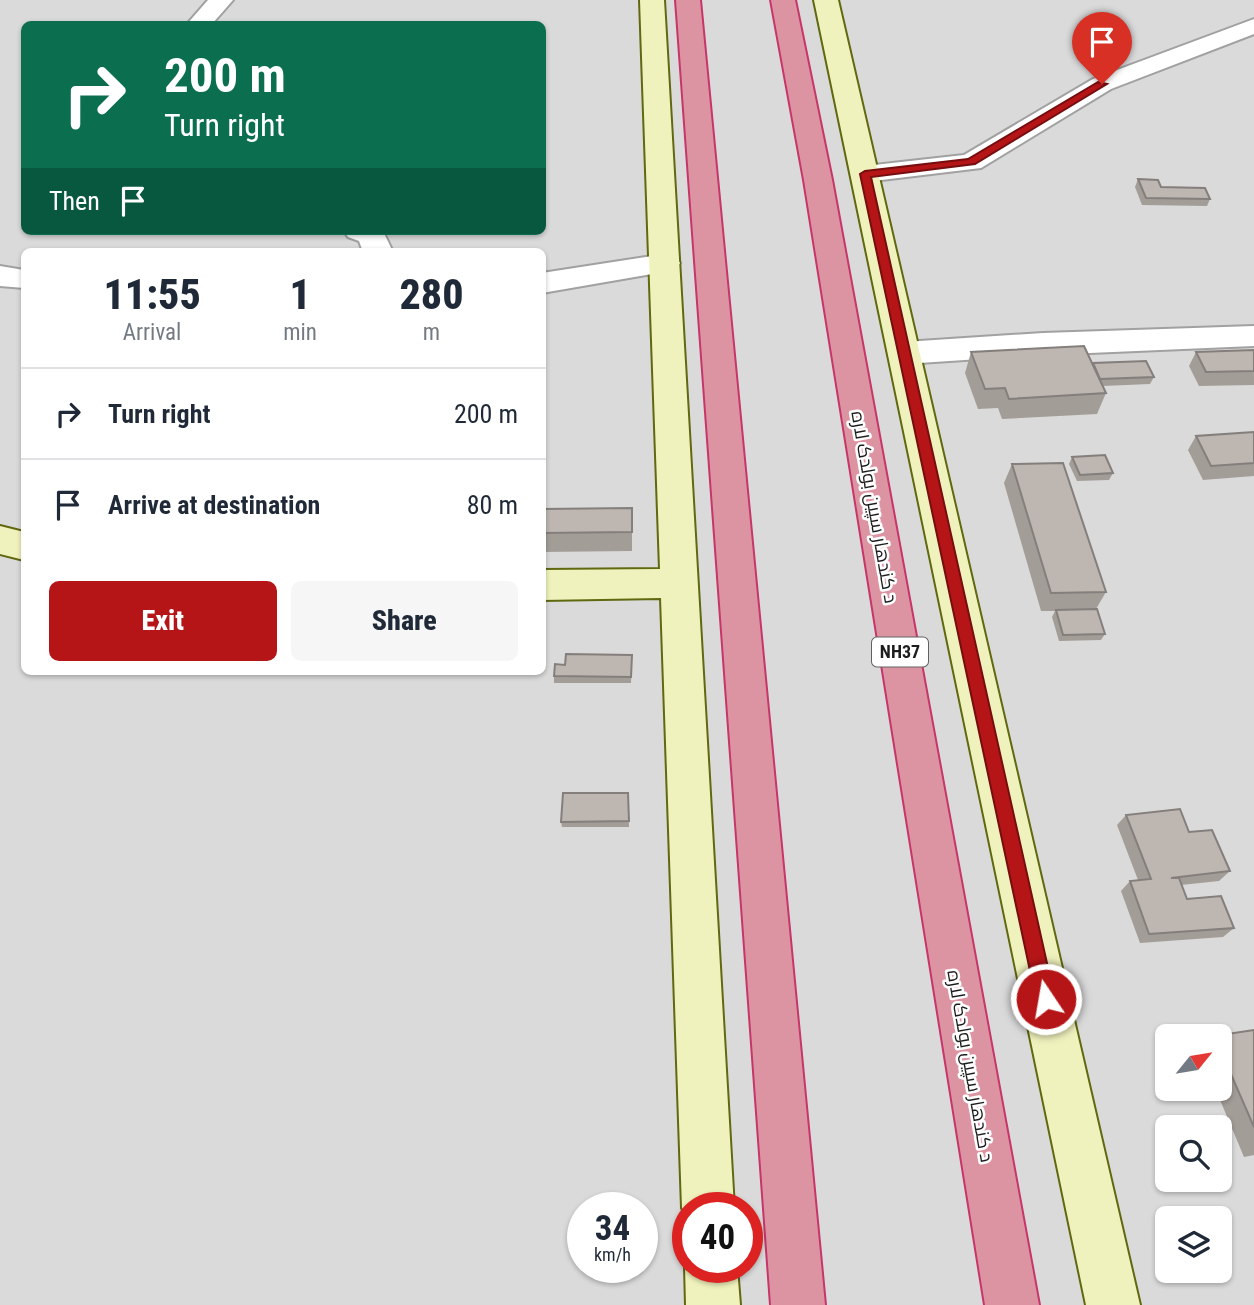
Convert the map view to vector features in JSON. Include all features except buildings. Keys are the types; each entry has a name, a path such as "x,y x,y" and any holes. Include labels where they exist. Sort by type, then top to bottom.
{"highway":[{"path":"688,0 798,1305"},
{"name":"د کندهار سپین بولدک لاره","path":"783,0 820,193 1013,1305"}],"street":[{"path":"202,21 221,0"},
{"path":"652,0 707,1192"},
{"path":"826,0 1113,1305"},
{"path":"865,174 971,162 1102,84 1254,26"},
{"path":"546,282 665,263"},
{"path":"0,276 21,279"},
{"path":"904,353 1043,344 1254,336"},
{"path":"0,540 21,545"},
{"path":"546,584 680,583"},
{"path":"712,1283 713,1305"}],"shaded area":[{"path":"0,0 1254,0 1254,1305 0,1305"}],"route":[{"path":"1046,999 865,174 971,162 1102,84"}]}
